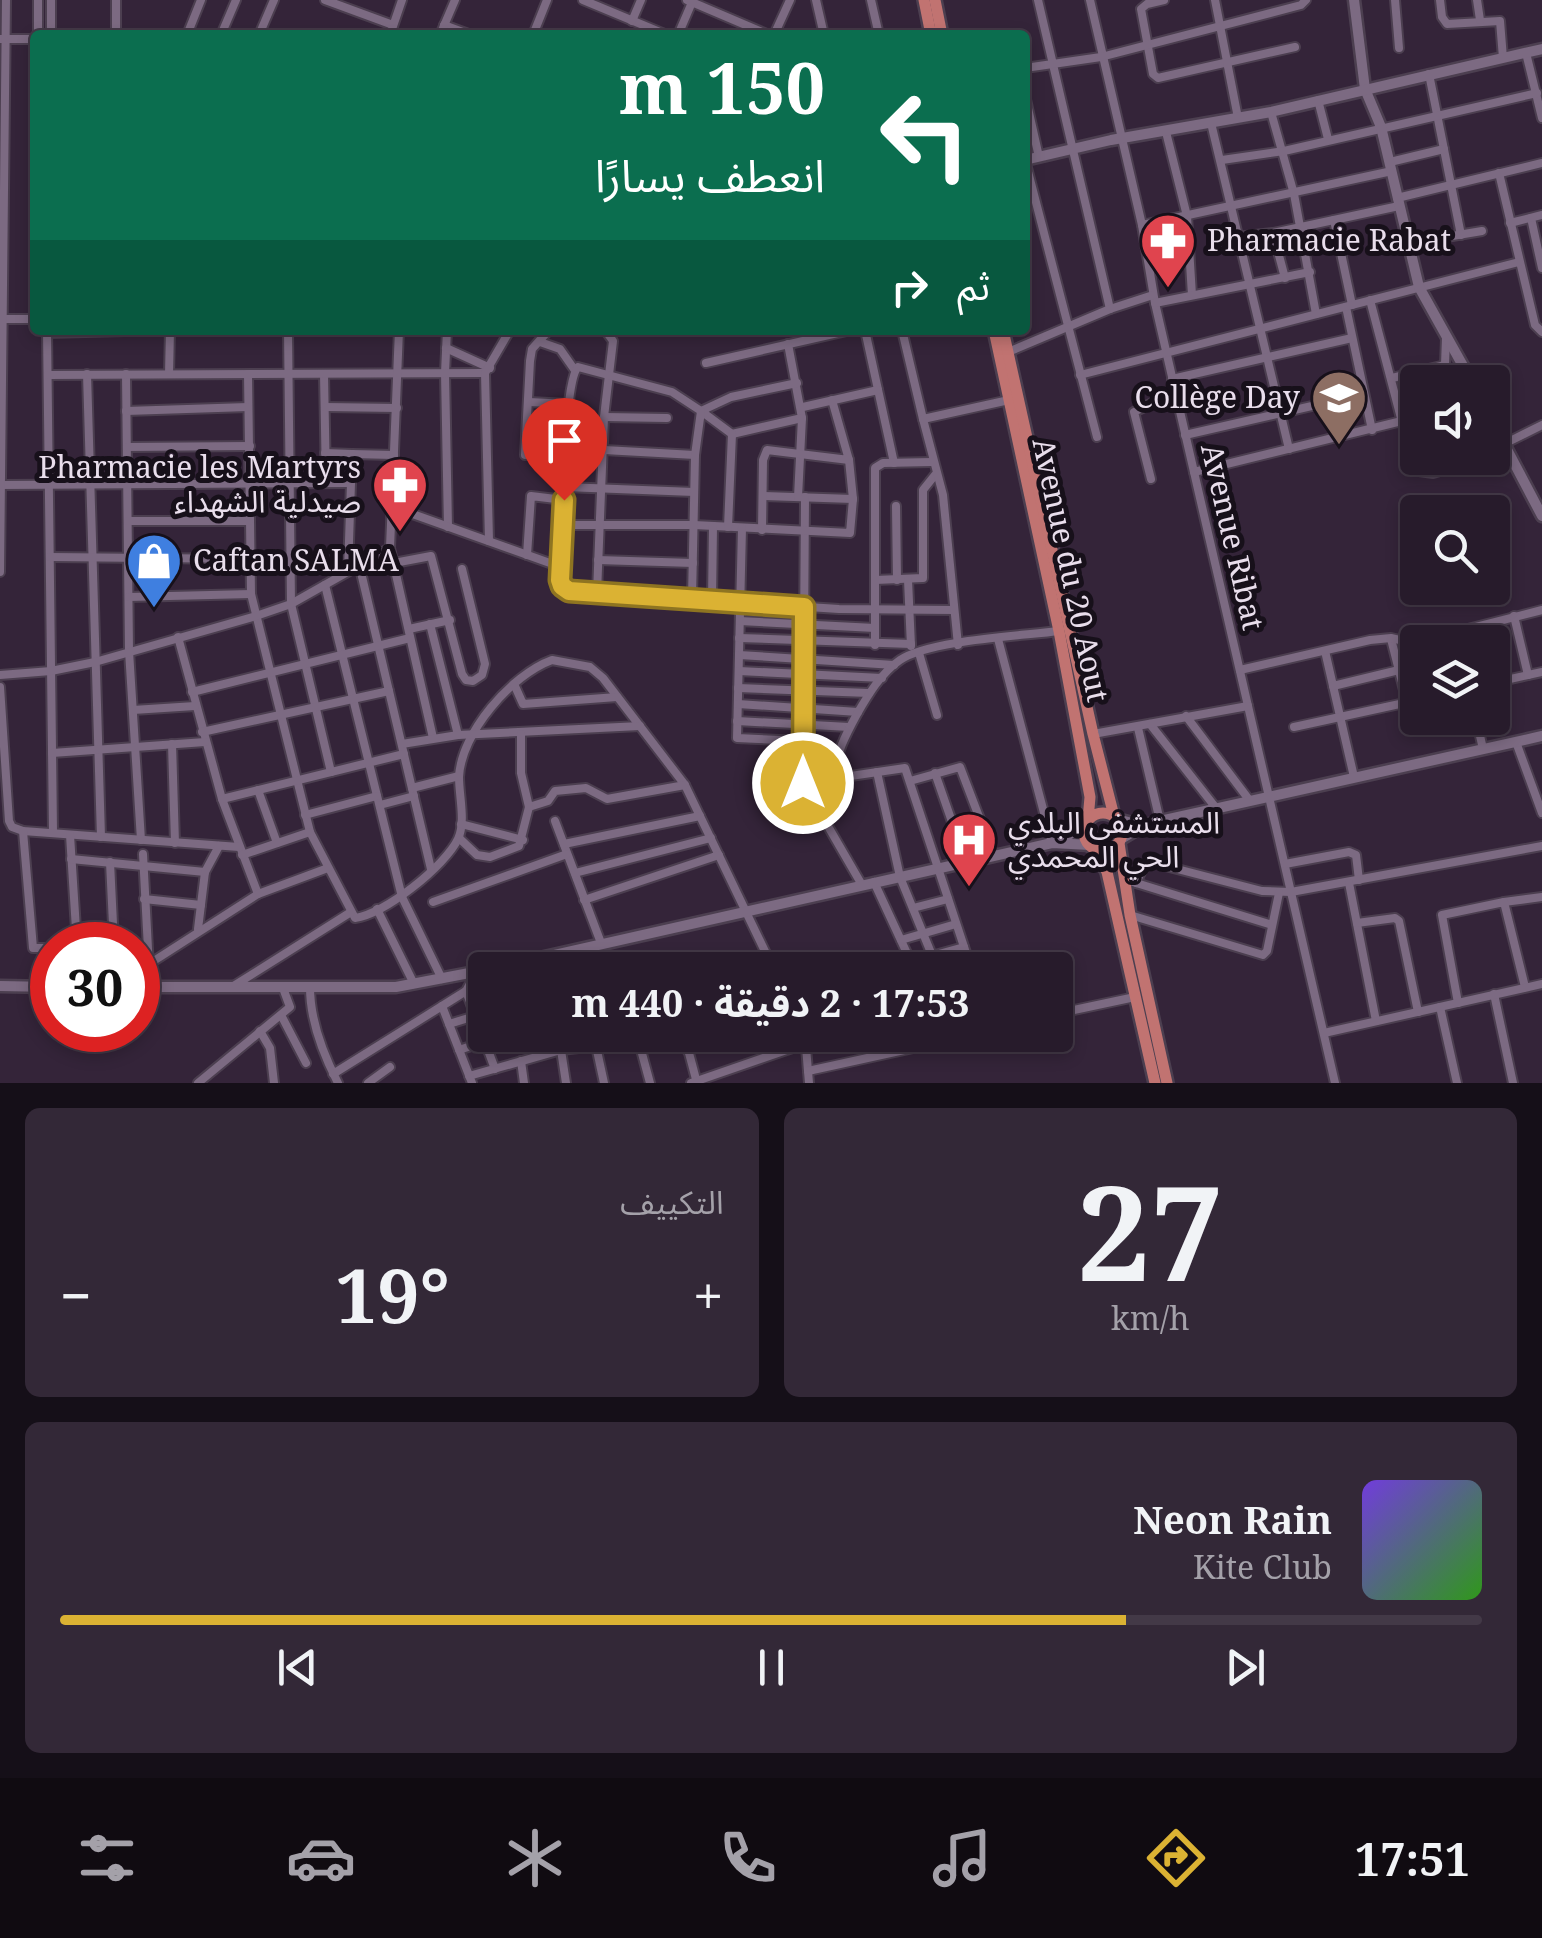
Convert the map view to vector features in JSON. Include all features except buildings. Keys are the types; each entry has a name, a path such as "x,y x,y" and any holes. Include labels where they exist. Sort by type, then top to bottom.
{"main road":[{"path":"924,0 930,30"},
{"path":"934,0 941,30"},
{"name":"Avenue du 20 Aout","path":"995,335 1059,630 1090,797 1087,823"},
{"name":"Avenue du 20 Aout","path":"1004,335 1092,734 1115,817"},
{"path":"1155,1083 1107,872 1084,836 1087,823 1100,813 1115,817 1122,830 1120,841 1130,881 1130,915 1167,1083"},
{"path":"1092,847 1106,851 1120,841"}],"street":[{"path":"0,572 6,0"},
{"path":"37,30 38,0"},
{"path":"51,0 51,30"},
{"path":"116,0 116,30"},
{"path":"188,30 200,0"},
{"path":"223,30 236,0"},
{"path":"261,30 274,0"},
{"path":"325,0 393,25"},
{"path":"392,30 402,0"},
{"path":"442,30 454,0"},
{"path":"535,30 547,0"},
{"path":"583,0 655,30"},
{"path":"632,20 641,0"},
{"path":"775,30 790,0"},
{"path":"816,0 823,30"},
{"path":"871,0 878,30"},
{"path":"1038,0 1110,309"},
{"name":"Avenue Ribat","path":"1090,0 1142,225 1166,353 1335,1083"},
{"path":"1164,0 1142,6 1153,74 1158,78 1295,48"},
{"path":"1215,0 1238,118"},
{"path":"1030,67 1101,56 1220,28 1306,0"},
{"path":"1354,0 1365,89 1381,126 1419,287 1462,365"},
{"path":"1395,0 1399,48"},
{"path":"1440,0 1447,24 1500,20 1502,58"},
{"path":"1476,0 1480,20"},
{"path":"680,30 690,1 760,30"},
{"path":"444,24 459,30"},
{"path":"3,39 30,37"},
{"path":"1030,159 1271,112 1542,50"},
{"path":"1526,53 1542,118"},
{"path":"1430,74 1461,234"},
{"path":"1318,99 1328,139"},
{"path":"1222,160 1284,150 1381,126 1540,99"},
{"path":"1271,112 1294,194 1316,314"},
{"path":"1030,117 1039,156"},
{"path":"1211,124 1290,449"},
{"path":"1166,132 1187,216 1192,295"},
{"path":"1142,225 1294,194 1444,149"},
{"path":"1236,237 1334,220 1451,184 1542,164"},
{"path":"1499,173 1535,324 1542,332"},
{"path":"1030,180 1097,437"},
{"path":"1510,223 1542,216"},
{"path":"1530,218 1542,268"},
{"path":"1334,220 1352,338 1372,430"},
{"path":"1446,237 1482,231"},
{"path":"1273,233 1284,278"},
{"path":"1080,375 1519,262"},
{"path":"1008,352 1110,309 1310,272"},
{"path":"1370,300 1400,413"},
{"path":"5,320 30,319"},
{"path":"47,335 54,834"},
{"path":"167,335 169,374"},
{"path":"288,335 290,604 332,772"},
{"path":"400,335 390,548 433,738"},
{"path":"447,335 448,527"},
{"path":"489,542 488,371 508,335"},
{"path":"525,455 530,360 532,349 545,335"},
{"path":"597,593 604,417 613,341 609,335"},
{"path":"706,363 816,335"},
{"path":"865,335 894,463"},
{"path":"903,335 943,495 958,645"},
{"path":"1172,379 1352,338"},
{"path":"1446,338 1446,365"},
{"path":"540,342 560,349 574,369 564,500 564,589 740,604 954,610"},
{"path":"788,344 802,407 803,783 862,885"},
{"path":"446,348 488,371"},
{"path":"574,369 608,372 672,392 732,434 802,418"},
{"path":"48,374 488,371"},
{"path":"87,374 101,837"},
{"path":"126,374 130,651 141,840"},
{"path":"248,374 250,594 310,832 351,912 358,918 402,896 459,838 459,776 462,757 472,736 498,699 552,660 590,667 684,785 765,952"},
{"path":"324,374 326,483"},
{"path":"1392,378 1400,376"},
{"path":"701,411 730,397 797,384"},
{"path":"802,407 878,390"},
{"path":"1152,479 1134,412 1176,392"},
{"path":"1185,435 1364,394"},
{"path":"563,525 694,525 852,532 849,460 832,400"},
{"path":"923,420 1009,400"},
{"path":"529,402 569,404"},
{"path":"126,411 248,407"},
{"path":"325,407 396,408"},
{"path":"692,598 695,455 701,411"},
{"path":"604,417 667,418"},
{"path":"1194,472 1400,423"},
{"path":"1510,445 1542,425"},
{"path":"728,527 732,434"},
{"path":"127,447 250,446"},
{"path":"762,530 765,452 772,449 849,460"},
{"path":"604,450 695,455"},
{"path":"326,452 394,454"},
{"path":"348,570 352,454"},
{"path":"1510,455 1542,516"},
{"path":"875,645 875,468 880,463 932,462"},
{"path":"875,580 923,578 923,490 935,475"},
{"path":"1,484 351,483"},
{"path":"565,486 694,492"},
{"path":"527,555 531,496 564,500"},
{"path":"764,496 853,498"},
{"path":"896,506 911,644 936,715"},
{"path":"393,507 561,567"},
{"path":"128,521 250,521"},
{"path":"712,600 714,526"},
{"path":"742,528 737,738 803,741"},
{"path":"0,675 52,671 94,662 256,616 290,604 390,548"},
{"path":"394,563 431,556 462,674 473,682 482,675 486,664 462,569"},
{"path":"50,558 250,559"},
{"path":"598,560 693,563"},
{"path":"359,564 431,869"},
{"path":"325,586 402,896 442,979"},
{"path":"129,597 250,594"},
{"path":"1240,670 1370,640 1391,638 1413,643 1542,610"},
{"path":"1514,616 1528,676"},
{"path":"192,692 378,646 430,624 450,620"},
{"path":"740,621 875,628"},
{"path":"430,624 458,735"},
{"path":"834,778 836,761 858,712 869,693 895,665 915,654 1059,630"},
{"path":"178,637 222,799 258,894"},
{"path":"740,638 911,644"},
{"path":"1391,638 1400,674"},
{"path":"998,640 1055,842"},
{"path":"1324,652 1354,777"},
{"path":"739,655 895,665"},
{"path":"1333,686 1399,670"},
{"path":"739,671 882,678"},
{"path":"1510,680 1542,672"},
{"path":"514,684 522,704 617,697"},
{"path":"0,687 12,826 24,831 219,846 240,851 310,832"},
{"path":"738,688 869,693"},
{"path":"52,753 172,744 389,690"},
{"path":"738,704 858,712"},
{"path":"1294,727 1400,704"},
{"path":"133,710 196,706"},
{"path":"1092,734 1248,706"},
{"path":"1186,716 1250,800"},
{"path":"737,721 850,727"},
{"path":"1150,724 1216,808"},
{"path":"222,799 369,763 433,738 640,726"},
{"path":"1138,728 1160,821"},
{"path":"459,838 474,854 490,857 520,846 530,807 521,773 521,734"},
{"path":"1480,735 1484,749"},
{"path":"1120,841 1143,826 1160,821 1542,736"},
{"path":"1516,742 1542,813"},
{"path":"172,744 175,843"},
{"path":"910,781 960,767 994,856"},
{"path":"803,783 905,768 965,952"},
{"path":"876,772 900,877 930,952"},
{"path":"935,774 966,862"},
{"path":"305,815 413,792 459,776"},
{"path":"530,807 548,801 556,791 586,788 608,800 684,785"},
{"path":"258,790 277,843"},
{"path":"433,902 565,849 700,816"},
{"path":"1115,817 1143,826"},
{"path":"555,821 600,943"},
{"path":"572,952 1055,842 1087,823"},
{"path":"461,824 523,840"},
{"path":"24,831 30,922"},
{"path":"70,835 75,922"},
{"path":"575,874 711,838"},
{"path":"1055,842 1092,847"},
{"path":"198,929 204,872 219,846"},
{"path":"1272,925 1130,881 1142,868 1154,864 1291,892 1542,846"},
{"path":"1285,864 1353,852 1360,880"},
{"path":"142,854 144,922"},
{"path":"584,900 719,855"},
{"path":"71,858 204,872"},
{"path":"110,862 113,922"},
{"path":"160,956 258,894 328,868"},
{"path":"874,882 906,952"},
{"path":"1349,882 1376,1021"},
{"path":"1130,915 1262,956 1267,950 1279,892"},
{"path":"1458,1003 1440,917 1542,897"},
{"path":"144,899 201,905"},
{"path":"913,908 948,899"},
{"path":"1504,902 1526,987"},
{"path":"378,909 414,984"},
{"path":"231,988 351,912"},
{"path":"1357,923 1400,920 1418,1012"},
{"path":"901,940 956,924"},
{"path":"946,952 964,947"},
{"path":"160,988 352,989 414,984 468,974"},
{"path":"1324,1033 1542,984"},
{"path":"0,986 30,986"},
{"path":"310,987 312,1014 336,1079 468,989"},
{"path":"198,1083 290,1007 282,988"},
{"path":"1494,994 1514,1083"},
{"path":"1073,1010 1135,997"},
{"path":"442,1006 470,1080 554,1052"},
{"path":"1440,1007 1457,1083"},
{"path":"282,1015 306,1063"},
{"path":"449,1024 468,1018"},
{"path":"260,1032 271,1052 274,1083"},
{"path":"459,1050 468,1047"},
{"path":"489,1052 494,1069"},
{"path":"561,1052 566,1083"},
{"path":"597,1052 604,1083"},
{"path":"642,1052 650,1083"},
{"path":"688,1052 695,1082 772,1052"},
{"path":"807,1052 809,1083"},
{"path":"808,1071 895,1052"},
{"path":"521,1061 524,1083"},
{"path":"369,1083 390,1068"}],"place":[{"name":"Pharmacie Rabat","path":"1168,290"},
{"name":"Collège Day","path":"1339,447"},
{"name":"Pharmacie les Martyrs صيدلية الشهداء","path":"400,534"},
{"name":"Caftan SALMA","path":"154,610"},
{"name":"المستشفى البلدي الحي المحمدي","path":"969,889"}],"route":[{"path":"564,500 560,580 569,591 804,607 803,783"}]}
